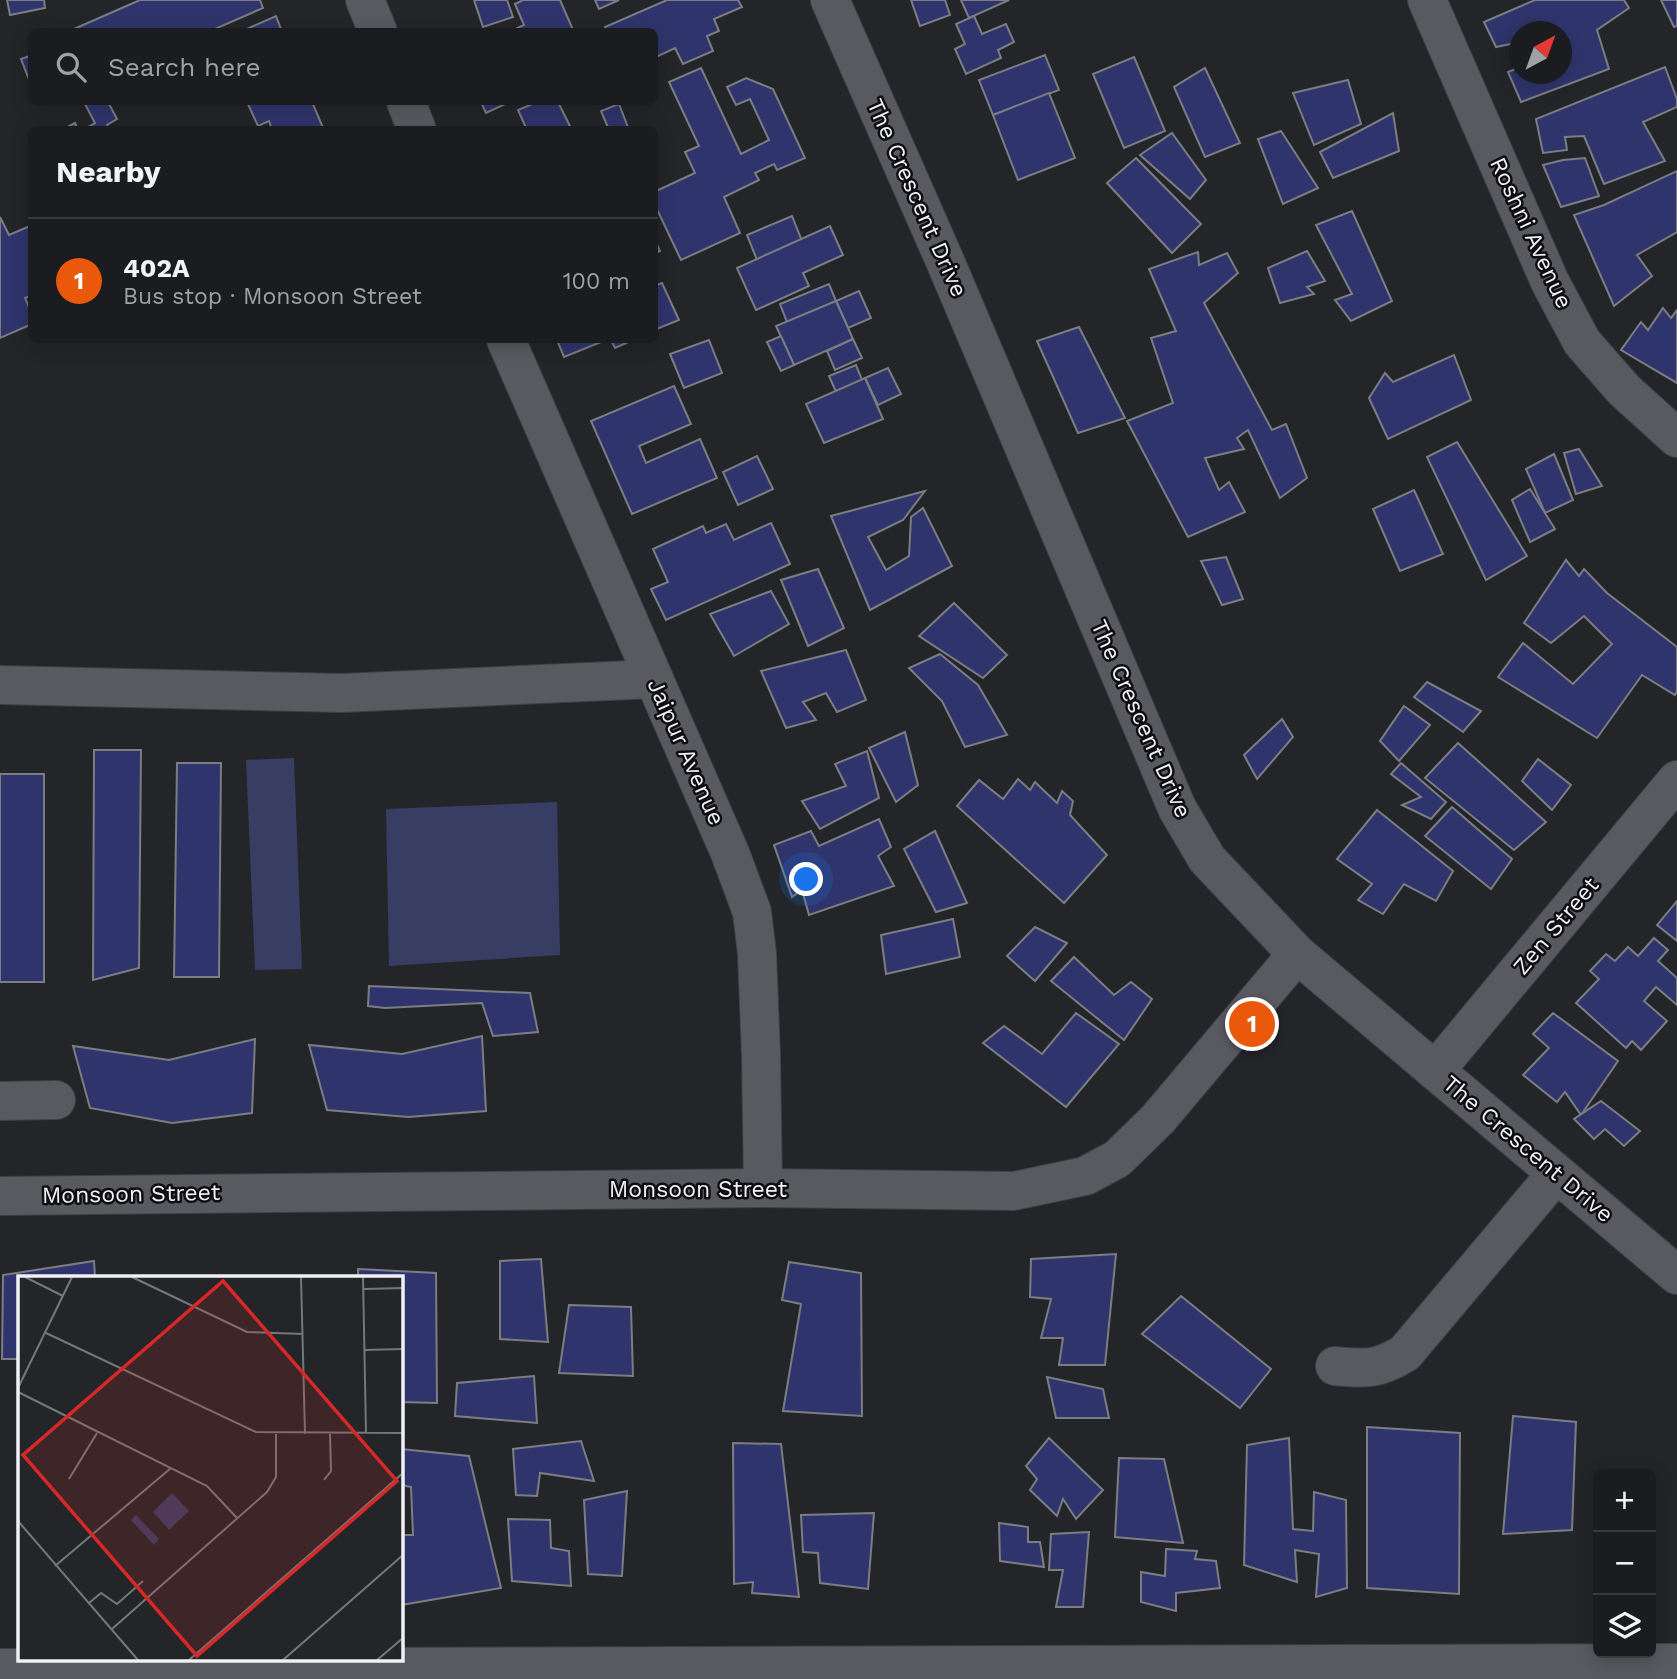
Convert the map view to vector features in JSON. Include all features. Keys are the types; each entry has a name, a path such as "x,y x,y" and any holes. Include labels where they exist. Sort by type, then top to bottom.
{"street":[{"path":"365,0 376,28"},
{"name":"The Crescent Drive","path":"830,0 950,273 1177,808 1207,859 1297,954 1677,1275"},
{"name":"Roshni Avenue","path":"1427,0 1550,282 1582,342 1624,390 1677,438"},
{"path":"407,105 415,126"},
{"name":"Jaipur Avenue","path":"507,343 730,853 752,912 757,954 763,1188"},
{"path":"0,685 342,693 654,678"},
{"name":"Zen Street","path":"1435,1071 1677,780"},
{"name":"Monsoon Street","path":"0,1196 763,1188 1014,1191 1085,1177 1117,1159 1158,1119 1297,954"},
{"path":"0,1101 56,1100"},
{"path":"1335,1366 1368,1369 1378,1367 1405,1353 1556,1174"},
{"path":"0,1668 1677,1663"}],"shaded area":[{"path":"294,758 302,969 255,970 246,760"},
{"path":"557,802 560,955 389,966 386,809"}],"building":[{"path":"7,0 44,0 45,8 10,15"},
{"path":"140,0 260,0 263,8 217,28 76,28"},
{"path":"474,0 507,0 513,17 483,27"},
{"path":"523,0 560,0 572,28 518,28 524,25 515,4"},
{"path":"595,0 619,0 599,9"},
{"path":"667,0 738,0 742,7 714,19 719,31 707,36 713,51 683,64 675,48 658,56 658,28 605,27"},
{"path":"911,0 945,0 950,15 920,26"},
{"path":"961,0 1009,0 969,18"},
{"path":"1535,0 1624,0 1629,8 1597,30 1609,69 1572,83 1572,21 1509,21 1509,44 1496,47 1484,22"},
{"path":"1661,0 1677,0 1677,26 1674,27"},
{"path":"276,16 280,28 249,28"},
{"path":"974,16 982,34 1006,24 1014,42 998,50 1001,58 966,74 955,49 965,44 956,24"},
{"path":"1045,55 1059,90 993,115 979,80"},
{"path":"28,56 28,77 21,59"},
{"path":"1134,57 1165,131 1124,148 1093,74"},
{"path":"1665,67 1677,99 1677,107 1643,122 1665,161 1604,184 1584,136 1565,137 1567,150 1543,153 1536,119"},
{"path":"701,68 741,154 769,140 750,99 736,105 727,87 746,78 773,89 805,158 777,170 774,164 755,173 759,180 724,197 740,233 681,260 658,211 658,190 695,173 685,152 699,146 669,82"},
{"path":"1205,68 1240,143 1205,157 1174,87"},
{"path":"1348,80 1361,124 1314,145 1293,93"},
{"path":"1513,84 1569,84 1521,102"},
{"path":"1049,93 1075,158 1018,180 993,115"},
{"path":"86,105 110,105 117,119 107,126 90,126 95,123"},
{"path":"248,105 313,105 322,126 271,126 269,121 258,126"},
{"path":"482,105 503,105 486,113"},
{"path":"530,105 560,105 570,126 525,126 518,110"},
{"path":"619,105 627,126 607,126 601,111"},
{"path":"1393,113 1399,151 1333,178 1320,152"},
{"path":"1281,131 1318,188 1283,204 1258,139"},
{"path":"1172,133 1206,180 1190,199 1140,155"},
{"path":"1136,158 1201,224 1172,253 1107,183"},
{"path":"1585,158 1599,196 1561,207 1543,165"},
{"path":"1677,171 1677,232 1637,255 1652,276 1614,306 1574,215 1604,205"},
{"path":"1352,211 1392,301 1351,321 1335,300 1352,294 1316,225"},
{"path":"792,216 802,241 757,260 747,235"},
{"path":"0,217 9,235 28,227 28,297 25,298 28,305 28,326 0,338"},
{"path":"830,226 843,255 803,273 809,286 756,310 737,268"},
{"path":"1307,251 1325,281 1307,287 1314,294 1280,303 1268,268"},
{"path":"1198,252 1199,265 1227,253 1238,273 1204,303 1272,430 1286,424 1307,478 1280,498 1248,430 1237,438 1244,449 1205,458 1219,490 1229,482 1245,512 1188,537 1127,421 1173,403 1151,338 1176,331 1149,269"},
{"path":"662,283 679,320 658,328 658,284"},
{"path":"829,284 836,301 787,322 780,304"},
{"path":"859,291 871,318 848,328 836,301"},
{"path":"836,301 853,339 794,365 776,326"},
{"path":"1663,308 1671,318 1677,310 1677,383 1621,350 1641,322 1648,330"},
{"path":"1079,327 1125,418 1078,433 1037,341"},
{"path":"781,336 794,365 781,371 767,342"},
{"path":"853,339 862,358 835,370 827,351"},
{"path":"709,340 722,373 684,388 670,354"},
{"path":"558,343 599,343 564,357"},
{"path":"612,343 626,343 615,348"},
{"path":"1454,355 1471,400 1388,439 1369,398 1385,373 1393,382"},
{"path":"856,365 862,380 836,392 829,376"},
{"path":"888,368 901,394 878,405 865,378"},
{"path":"865,378 883,419 824,443 806,404"},
{"path":"674,386 691,424 639,446 646,463 700,439 717,478 632,514 591,421"},
{"path":"1457,442 1527,556 1486,580 1427,457"},
{"path":"1579,449 1602,486 1576,494 1564,453"},
{"path":"1554,454 1573,500 1545,513 1526,469"},
{"path":"757,456 773,489 738,505 723,472"},
{"path":"1530,489 1555,529 1530,542 1512,500"},
{"path":"1414,490 1443,554 1400,571 1373,509"},
{"path":"925,491 903,520 868,537 886,570 909,556 911,517 923,508 952,566 870,610 831,516"},
{"path":"771,523 790,564 666,620 651,589 668,582 653,549 703,526 706,533 726,524 734,540"},
{"path":"1226,557 1243,599 1222,605 1201,561"},
{"path":"1566,560 1579,576 1584,569 1607,593 1677,647 1675,695 1642,675 1597,738 1498,677 1523,643 1573,684 1612,644 1584,616 1551,643 1524,623"},
{"path":"818,569 844,628 808,646 781,580"},
{"path":"771,591 789,624 734,656 710,614"},
{"path":"954,603 1007,655 983,678 919,636"},
{"path":"846,650 866,700 837,712 826,693 803,702 816,720 786,728 761,671"},
{"path":"940,654 978,685 1007,735 965,747 942,701 909,668"},
{"path":"1427,682 1481,711 1463,732 1414,697"},
{"path":"1404,706 1430,725 1399,761 1380,741"},
{"path":"1282,719 1293,737 1257,779 1244,755"},
{"path":"905,732 918,785 896,802 869,748"},
{"path":"1458,743 1546,822 1514,850 1425,778"},
{"path":"94,750 141,750 139,968 93,980"},
{"path":"867,751 879,798 820,829 802,801 846,786 835,764"},
{"path":"1538,759 1571,785 1552,810 1522,781"},
{"path":"177,763 221,763 219,977 174,977"},
{"path":"1401,763 1446,802 1431,819 1402,805 1421,797 1391,774"},
{"path":"0,774 44,774 44,982 0,982"},
{"path":"1018,779 1030,790 1035,782 1057,803 1062,791 1073,801 1070,815 1107,855 1064,903 957,806 979,780 1003,799"},
{"path":"1452,807 1512,859 1491,889 1425,836"},
{"path":"1377,810 1453,871 1436,901 1404,884 1383,914 1358,900 1372,884 1337,859"},
{"path":"879,819 891,847 878,856 894,886 809,915 802,890 792,897 774,845 811,831 819,846"},
{"path":"935,831 967,903 936,912 904,849"},
{"path":"1677,901 1677,941 1657,925"},
{"path":"953,919 960,957 886,974 881,935"},
{"path":"1035,927 1067,943 1035,981 1007,956"},
{"path":"1654,938 1668,950 1658,961 1677,978 1677,1005 1656,987 1644,1001 1667,1021 1641,1050 1632,1041 1626,1048 1576,1003 1599,979 1590,971 1606,954 1615,961 1628,947 1638,956"},
{"path":"1074,957 1114,995 1131,982 1152,999 1124,1040 1051,981"},
{"path":"369,986 530,993 538,1032 493,1036 482,1003 385,1008 368,1006"},
{"path":"1076,1013 1119,1044 1066,1107 983,1043 1004,1026 1042,1054"},
{"path":"1553,1013 1618,1061 1581,1115 1565,1092 1557,1102 1523,1075 1549,1048 1533,1034"},
{"path":"482,1036 486,1111 408,1117 327,1110 309,1045 402,1054"},
{"path":"255,1039 252,1113 172,1123 90,1108 73,1046 169,1060"},
{"path":"1601,1101 1640,1131 1624,1146 1605,1129 1594,1139 1574,1119"},
{"path":"1116,1254 1105,1365 1059,1365 1063,1338 1041,1338 1051,1299 1030,1297 1031,1259"},
{"path":"541,1259 548,1342 500,1339 500,1261"},
{"path":"94,1261 95,1276 18,1276 18,1359 2,1359 3,1275"},
{"path":"789,1262 861,1273 862,1416 783,1411 801,1304 782,1300"},
{"path":"358,1269 436,1273 437,1403 402,1402 402,1276 358,1276"},
{"path":"1181,1296 1271,1369 1240,1408 1142,1334"},
{"path":"569,1305 631,1307 633,1376 559,1373"},
{"path":"534,1376 537,1423 455,1416 457,1383"},
{"path":"1047,1377 1103,1389 1109,1418 1056,1418"},
{"path":"1513,1416 1576,1422 1572,1530 1503,1534"},
{"path":"1367,1427 1460,1433 1459,1594 1367,1588"},
{"path":"1049,1438 1103,1490 1076,1519 1063,1499 1057,1516 1030,1490 1037,1479 1026,1466"},
{"path":"1289,1438 1293,1529 1313,1531 1314,1492 1346,1500 1347,1588 1316,1597 1319,1554 1295,1550 1297,1582 1244,1565 1247,1445"},
{"path":"581,1441 594,1481 540,1473 537,1496 516,1495 513,1449"},
{"path":"733,1443 781,1444 799,1597 752,1593 753,1582 734,1584"},
{"path":"402,1449 469,1456 501,1588 402,1605 402,1535 413,1535 411,1487 402,1485"},
{"path":"1119,1458 1164,1459 1183,1543 1115,1537"},
{"path":"627,1491 622,1576 588,1574 584,1500"},
{"path":"874,1513 868,1589 820,1583 818,1553 803,1552 801,1515"},
{"path":"508,1519 550,1520 551,1548 569,1551 571,1586 512,1581"},
{"path":"999,1523 1028,1527 1028,1542 1040,1542 1044,1567 1000,1561"},
{"path":"1089,1532 1083,1607 1056,1607 1063,1570 1049,1570 1051,1534"},
{"path":"1166,1549 1197,1551 1195,1559 1216,1561 1220,1588 1176,1593 1176,1611 1141,1602 1141,1572 1165,1576"}],"place":[{"name":"402A","path":"1252,1024"}]}
